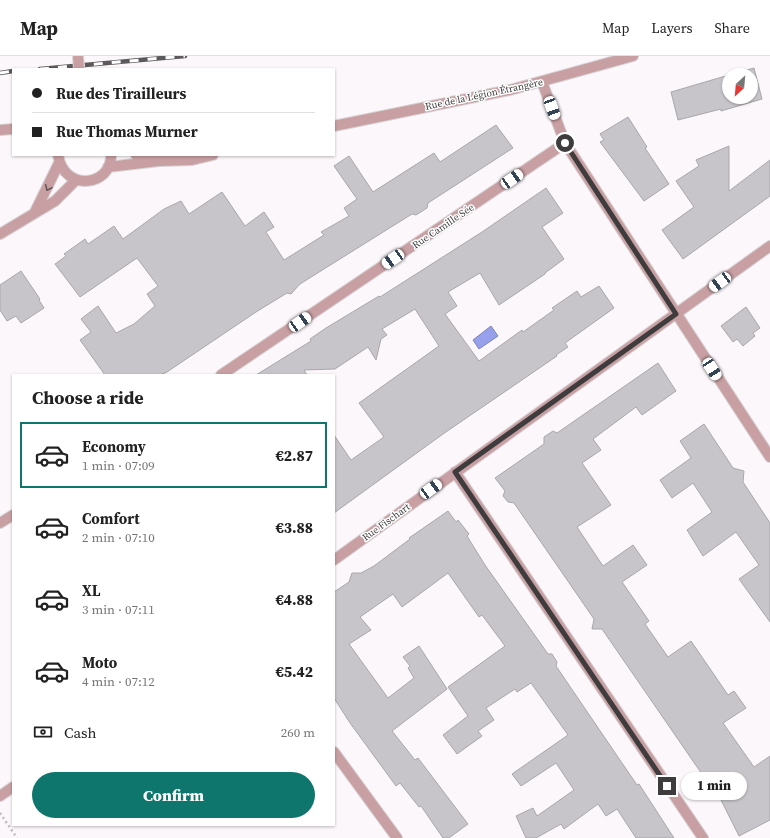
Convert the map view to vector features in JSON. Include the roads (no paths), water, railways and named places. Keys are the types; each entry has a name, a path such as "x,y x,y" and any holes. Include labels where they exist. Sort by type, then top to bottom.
{"street":[{"path":"78,56 79,68"},
{"name":"Rue de la Légion Étrangère","path":"335,126 542,82 633,56"},
{"path":"542,82 565,143 770,457"},
{"path":"0,130 12,130"},
{"name":"Rue Camille Sée","path":"222,374 565,143"},
{"path":"58,159 69,176 76,180 86,181 95,179 103,174 108,167 111,156"},
{"path":"140,156 159,161"},
{"path":"108,167 159,161 192,160 209,156"},
{"path":"35,212 58,159"},
{"path":"0,234 55,201 76,180"},
{"name":"Rue Fischart","path":"335,559 770,246"},
{"path":"455,472 703,838"},
{"path":"0,523 12,516"},
{"path":"335,753 397,838"},
{"path":"0,796 12,788"}],"water":[{"path":"491,326 498,336 479,349 473,340"}],"railway":[{"path":"51,68 185,56"},
{"path":"0,73 12,71"}]}
